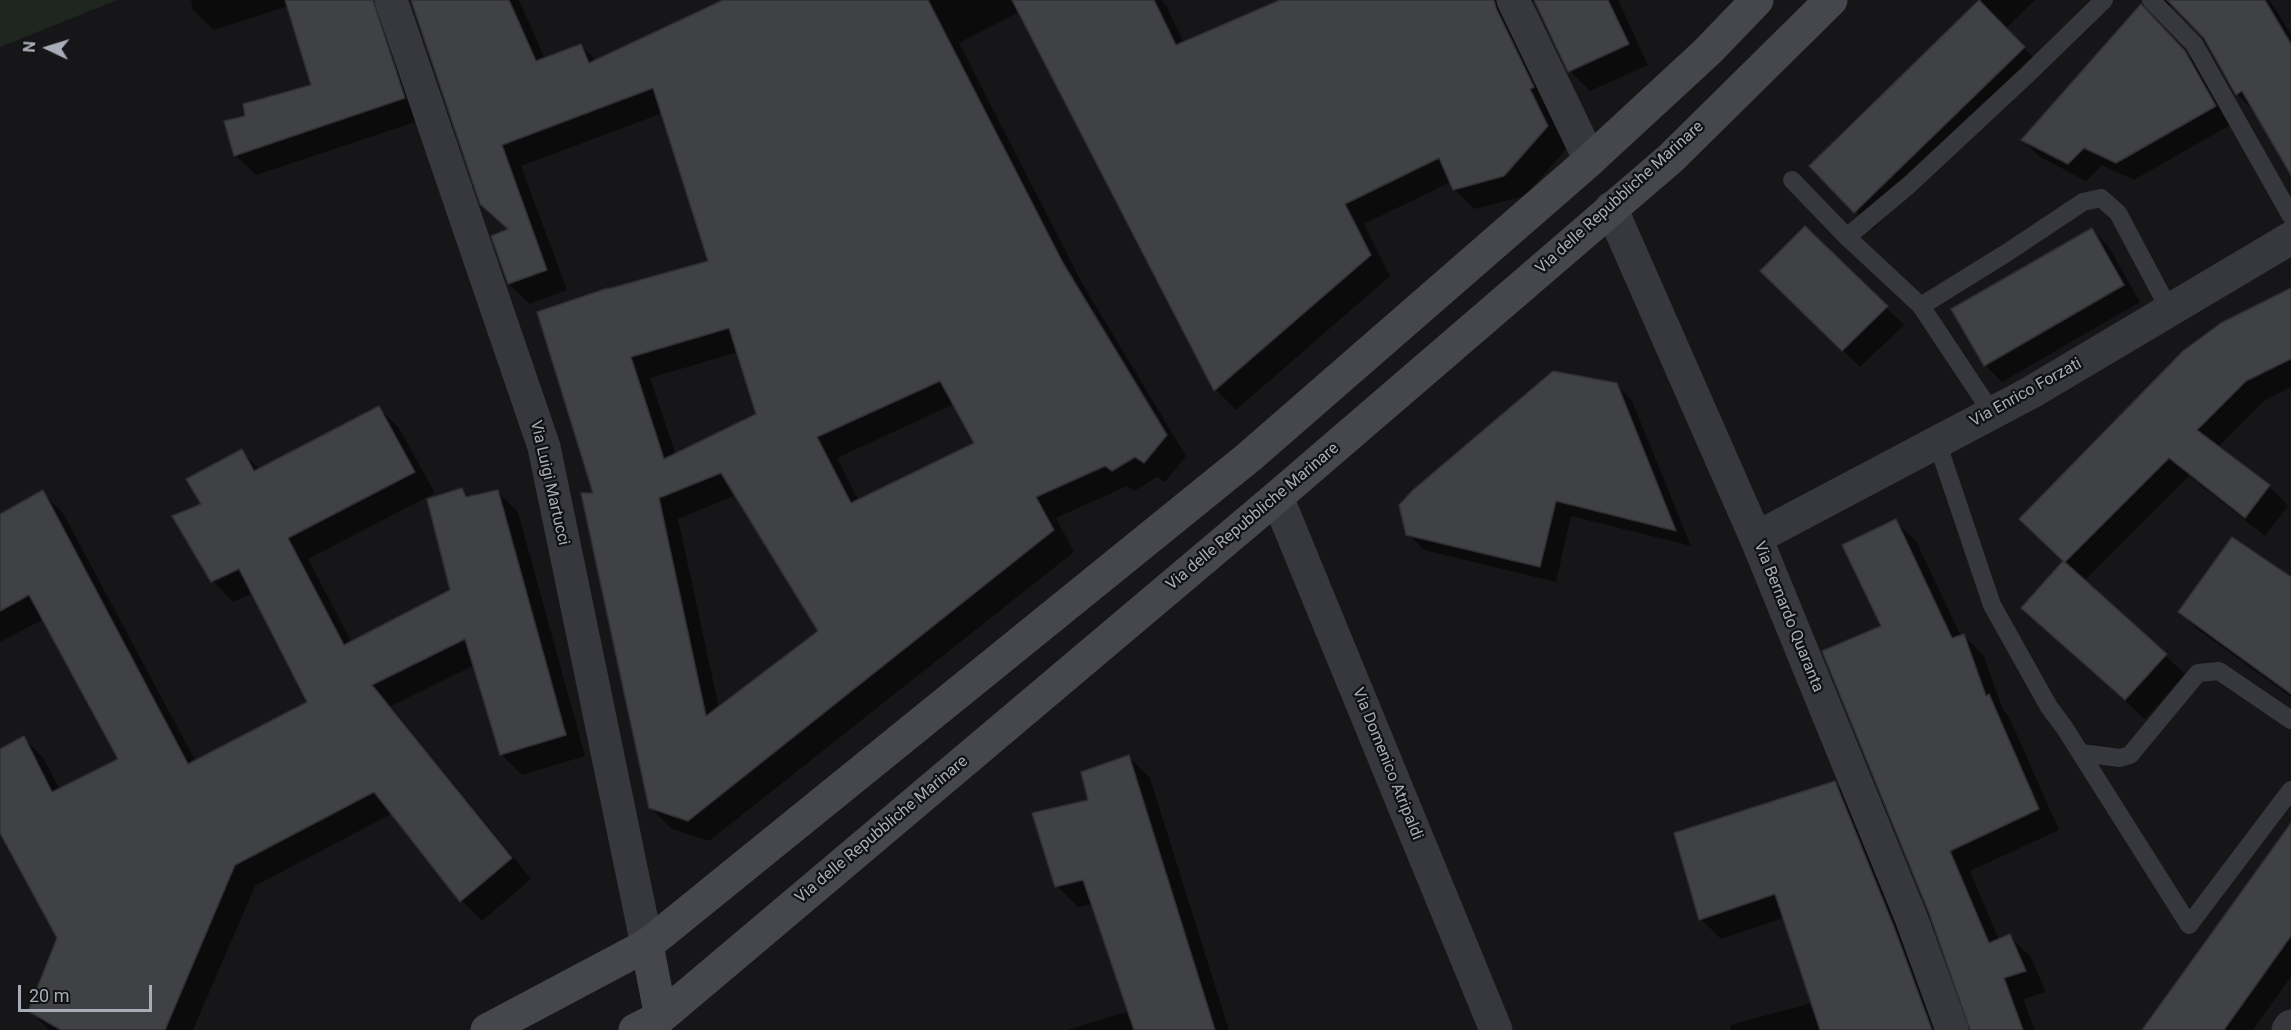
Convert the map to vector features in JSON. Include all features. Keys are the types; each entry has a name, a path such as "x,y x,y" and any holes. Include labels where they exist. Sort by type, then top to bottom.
{"main road":[{"path":"487,1030 647,945 1249,458 1590,160 1708,51 1757,0"},
{"name":"Via delle Repubbliche Marinare","path":"654,1026 1277,497 1671,158 1831,0"},
{"path":"1590,160 1611,208"},
{"path":"1249,458 1277,497"},
{"name":"Via delle Repubbliche Marinare","path":"647,945 654,1026"}],"street":[{"name":"Via Luigi Martucci","path":"391,0 544,447 647,945"},
{"path":"1513,0 1590,160"},
{"name":"Via Bernardo Quaranta","path":"1611,208 1756,538 1912,920 1953,1030"},
{"name":"Via Enrico Forzati","path":"1756,538 1992,413 2170,311 2291,238"},
{"name":"Via Domenico Atripaldi","path":"1277,497 1496,1030"},
{"path":"2288,1030 2291,1026"}],"lane":[{"path":"1847,237 1909,185 2104,0"},
{"path":"2151,0 2194,44 2291,216"},
{"path":"1792,180 1847,237 1921,306 1992,413"},
{"path":"1921,306 2083,202 2101,198 2118,213 2170,311"},
{"path":"1937,442 1992,605 2049,707 2081,753 2189,925 2291,790"},
{"path":"2081,753 2120,758 2130,755 2198,673 2219,671 2291,720"}],"shaded area":[{"path":"0,0 117,0 0,47"}],"building":[{"path":"285,0 373,0 405,98 234,156 224,121 245,116 243,104 311,85"},
{"path":"411,0 509,0 536,61 581,44 589,63 723,0 928,0 1063,263 1167,435 1144,463 1135,457 1112,471 1105,466 1036,497 1054,530 688,821 649,808 581,493 593,493 537,312 608,288 708,261 653,88 502,145 547,270 508,284 491,236 508,229 480,204","holes":["729,328 756,414 664,459 631,357","940,381 974,443 851,503 817,437","721,473 818,631 706,716 659,498"]},
{"path":"1012,0 1154,0 1176,45 1280,0 1494,0 1534,87 1530,89 1548,126 1504,176 1453,190 1439,158 1345,204 1371,255 1214,391"},
{"path":"1534,0 1608,0 1629,44 1568,72"},
{"path":"1979,0 2025,47 1854,213 1809,166"},
{"path":"2167,0 2265,0 2291,44 2291,175 2242,91 2236,95 2204,38"},
{"path":"2141,4 2185,51 2216,106 2116,163 2084,148 2068,164 2021,140"},
{"path":"1805,226 1888,306 1842,351 1760,271"},
{"path":"2092,228 2124,285 1984,366 1951,309"},
{"path":"2291,288 2291,359 2246,381 2197,430 2270,485 2245,518 2169,458 2065,562 2167,654 2125,700 2021,608 2063,561 2019,519 2183,351 2221,323"},
{"path":"1553,371 1617,383 1676,531 1556,501 1540,567 1406,535 1399,505 1413,490"},
{"path":"379,406 415,472 288,538 344,645 450,590 427,499 462,488 466,497 498,490 566,735 500,755 465,639 372,685 512,858 460,902 374,792 235,865 165,1030 61,1030 28,1011 57,938 0,833 0,749 24,736 52,792 118,759 29,595 0,611 0,514 43,490 188,764 307,702 239,569 211,582 172,516 201,504 186,479 242,449 254,471"},
{"path":"1896,519 1952,638 1964,634 1986,696 1989,694 2039,809 1950,851 1989,943 2010,934 2026,971 2004,978 2023,1030 1970,1030 1929,913 1822,651 1881,626 1842,545"},
{"path":"2232,537 2291,577 2291,694 2178,612"},
{"path":"1129,755 1215,1030 1134,1030 1083,880 1055,887 1032,813 1088,800 1081,772"},
{"path":"1835,781 1894,927 1932,1030 1820,1030 1775,894 1699,920 1674,833"},
{"path":"2291,823 2291,936 2224,1030 2142,1030"}]}
